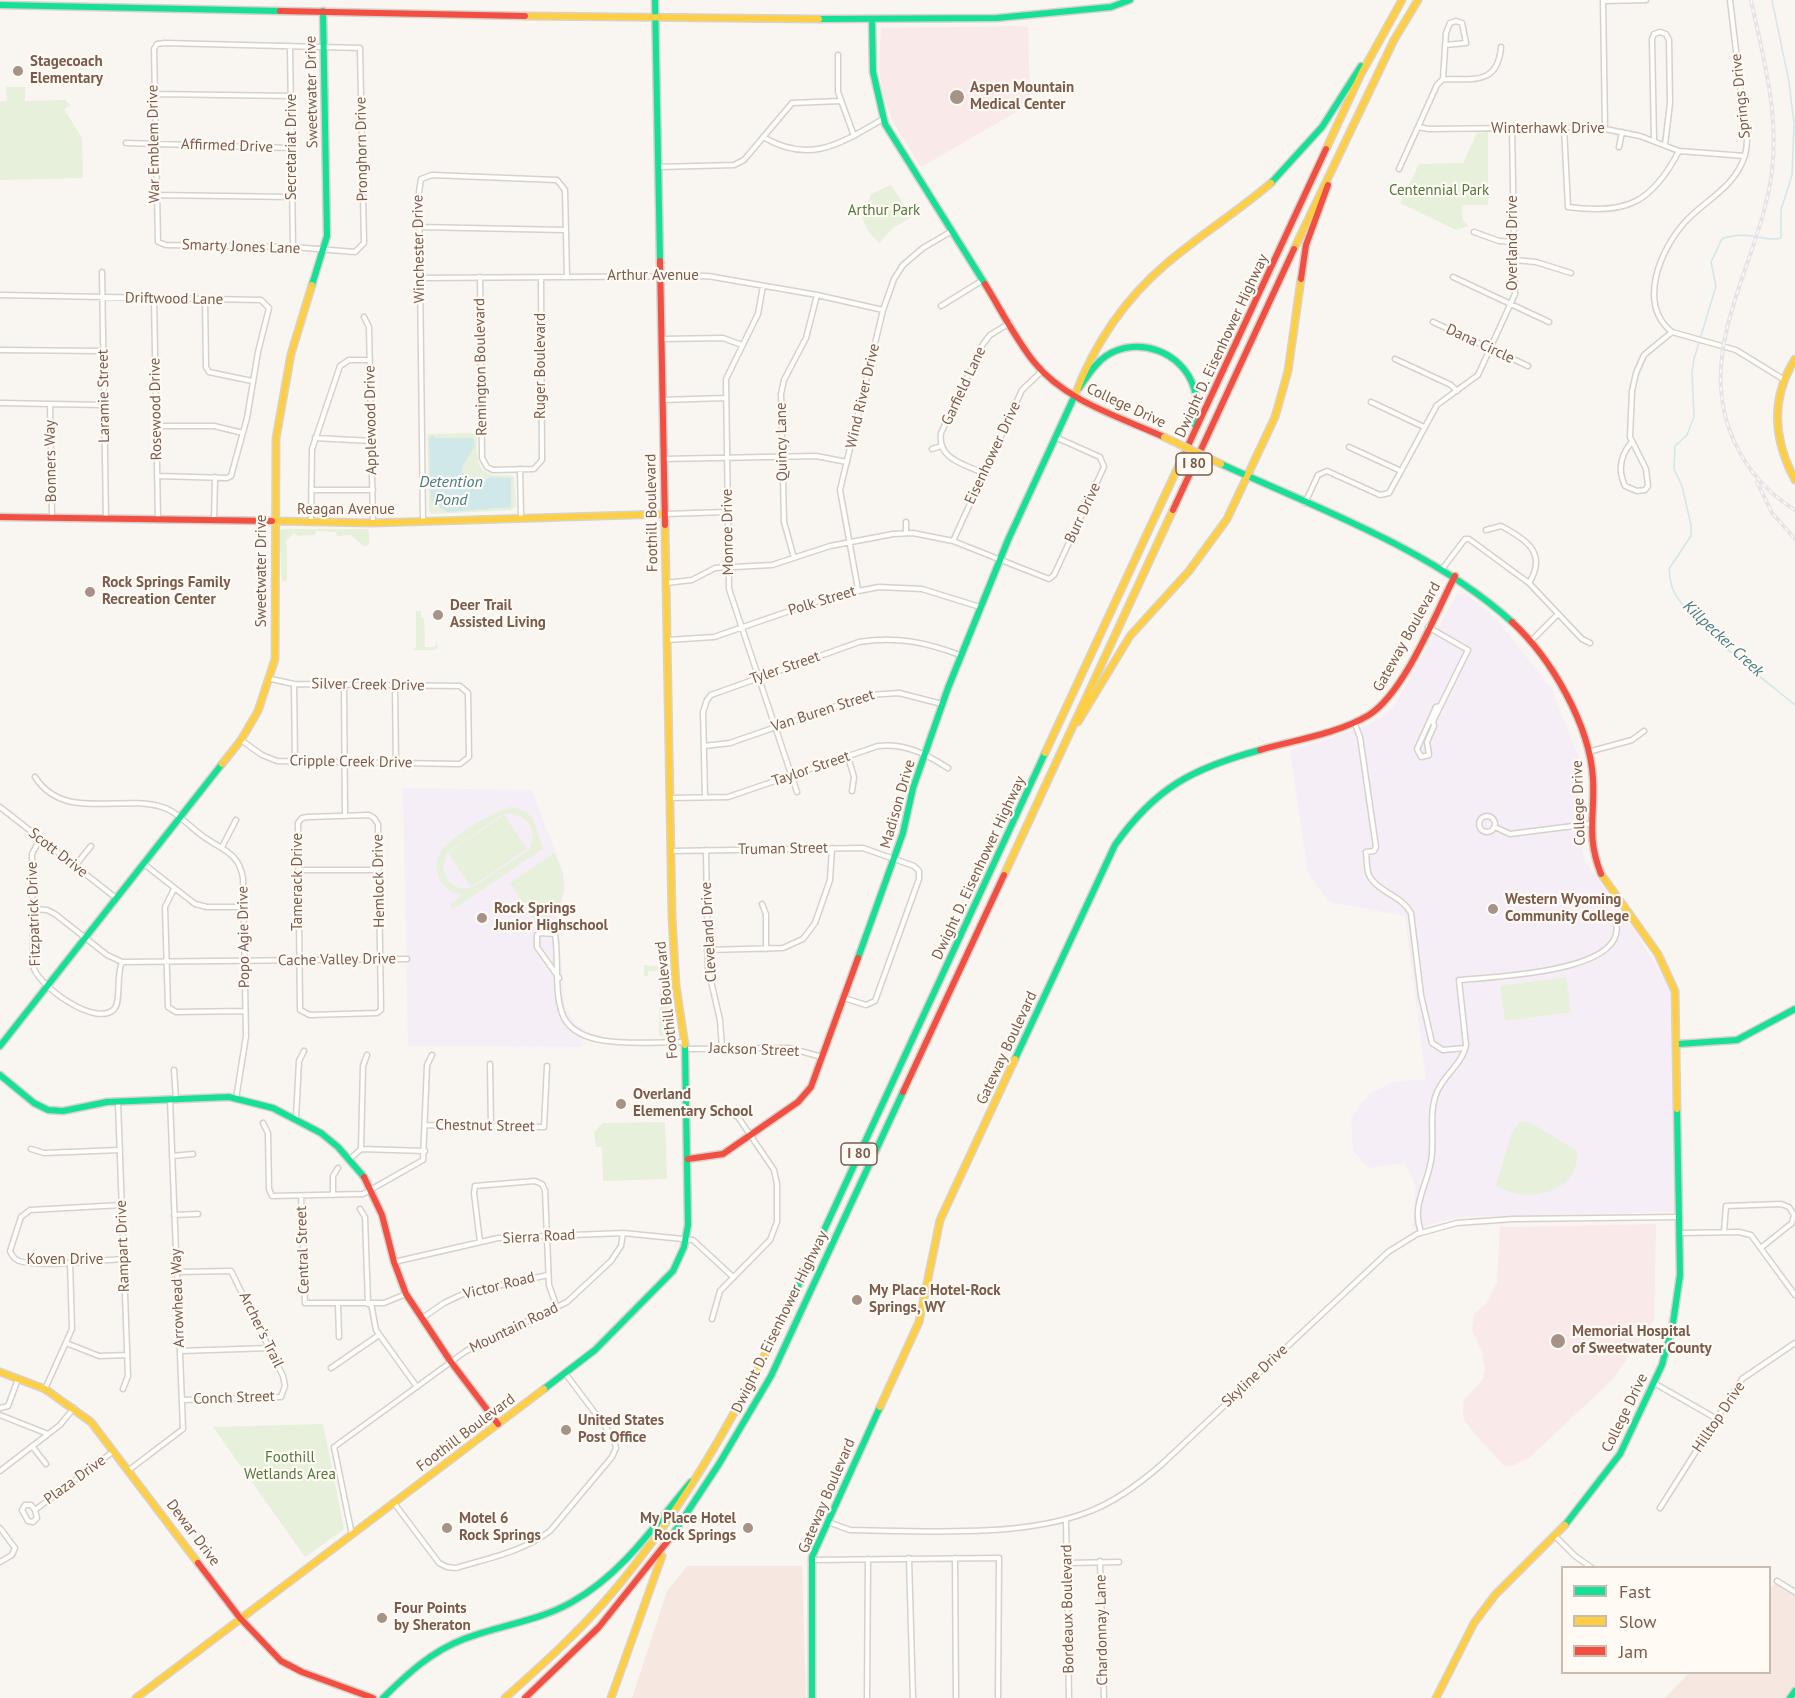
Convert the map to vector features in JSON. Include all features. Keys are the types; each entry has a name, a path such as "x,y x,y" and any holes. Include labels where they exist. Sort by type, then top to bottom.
{"main road":[{"name":"Foothill Boulevard","path":"136,1698 595,1350 668,1278 678,1264 686,1239 688,1159 685,1045 675,970 670,850 655,0"},
{"path":"0,5 655,19 872,19 1043,16 1111,8 1130,0"},
{"path":"1075,395 1084,368 1103,338 1152,277 1274,181 1321,128 1346,92 1386,19 1401,0"},
{"name":"Dwight D. Eisenhower Highway","path":"505,1698 577,1630 623,1579 671,1520 736,1416 783,1325 829,1218 1361,74 1401,0"},
{"name":"Dwight D. Eisenhower Highway","path":"525,1698 552,1676 639,1583 664,1551 716,1473 771,1376 1344,141 1394,40 1418,0"},
{"name":"Sweetwater Drive","path":"0,1046 241,740 260,710 271,679 275,658 276,438 291,354 325,250 327,237 323,11"},
{"name":"College Drive","path":"872,19 871,72 875,97 883,118 982,280 1042,370 1075,395 1443,568 1490,601 1530,642 1558,681 1575,715 1588,752 1593,787 1589,824 1590,841 1598,866 1627,911 1659,952 1671,976 1677,1004 1680,1233 1676,1307 1667,1348 1654,1383 1620,1454 1557,1538 1496,1594 1474,1623 1436,1698"},
{"name":"I 80","path":"1043,788 1107,670 1130,636 1189,571 1227,519 1275,417 1288,371 1306,245 1344,141"},
{"name":"I 80","path":"1075,395 1093,368 1108,354 1126,347 1144,346 1162,351 1189,372 1195,387 1197,405 1194,432"},
{"path":"1795,359 1783,379 1777,408 1776,438 1784,462 1795,480"},
{"name":"Madison Drive","path":"688,1159 723,1154 804,1098 811,1087 894,858 925,754 960,655 999,559 1075,395"},
{"name":"Reagan Avenue","path":"0,517 373,523 664,514"},
{"name":"Gateway Boulevard","path":"812,1698 811,1560 919,1323 927,1295 932,1250 940,1220 1124,830 1157,793 1186,775 1219,762 1354,723 1384,702 1455,576"},
{"path":"1678,1044 1721,1043 1737,1040 1795,1009"},
{"path":"0,1075 34,1103 48,1110 63,1111 118,1102 236,1099 273,1108 321,1132 350,1159 371,1190 387,1228 394,1262 406,1294 451,1362 498,1424"},
{"name":"Dewar Drive","path":"0,1372 45,1389 91,1422 115,1450 240,1618 280,1661 302,1672 373,1698"},
{"path":"383,1698 423,1661 442,1649 463,1640 544,1616 574,1601 602,1581 626,1558 708,1462"},
{"path":"611,1698 664,1551"},
{"path":"1790,1698 1795,1691"}],"street":[{"path":"1605,128 1603,1 1646,0"},
{"name":"Springs Drive","path":"1672,332 1658,317 1652,297 1653,286 1665,254 1687,220 1734,178 1745,156 1747,140 1731,0"},
{"path":"1443,79 1445,45 1446,33 1450,23 1456,21 1462,23 1466,43 1445,45"},
{"path":"1654,140 1652,39 1654,34 1660,32 1666,34 1669,40 1670,103 1665,145"},
{"name":"War Emblem Drive","path":"158,242 155,195 155,45 165,43 290,46"},
{"path":"290,46 323,47"},
{"name":"Secretariat Drive","path":"290,46 293,248"},
{"name":"Pronghorn Drive","path":"323,47 360,48 364,243 355,252 325,250"},
{"path":"1399,169 1437,85 1443,79 1488,76 1494,72 1500,59 1501,47"},
{"path":"838,56 836,69 840,101 854,136"},
{"path":"154,94 292,96"},
{"path":"658,167 734,165 744,160 792,103 840,101"},
{"path":"763,137 786,148 825,149 854,136 883,118"},
{"name":"Winterhawk Drive","path":"1419,127 1430,129 1605,128 1654,140 1679,151 1745,156"},
{"path":"1564,127 1568,207 1621,207 1634,204 1643,199 1661,181 1679,151"},
{"name":"Overland Drive","path":"1305,503 1318,475 1327,471 1385,495 1389,493 1437,405 1478,375 1511,304 1516,283 1512,128"},
{"path":"1619,147 1622,132"},
{"name":"Affirmed Drive","path":"126,143 292,148"},
{"name":"Winchester Drive","path":"423,521 419,184 425,176 432,175 557,180 565,190 567,277"},
{"path":"155,195 292,197"},
{"path":"419,226 566,230"},
{"name":"Wind River Drive","path":"858,589 840,490 883,310 894,279 903,265 923,248 952,231"},
{"path":"1474,232 1499,241 1515,242"},
{"name":"Smarty Jones Lane","path":"158,242 166,245 325,250"},
{"path":"1515,260 1536,262 1571,273"},
{"name":"Laramie Street","path":"102,272 106,519"},
{"name":"Arthur Avenue","path":"420,278 708,276 817,295 883,310"},
{"name":"Remington Boulevard","path":"480,277 482,458 489,469 520,470"},
{"name":"Ruger Boulevard","path":"520,470 537,467 542,456 541,277"},
{"path":"1453,277 1549,322"},
{"path":"941,306 982,280"},
{"name":"Monroe Drive","path":"763,286 758,314 726,379 729,589 797,792"},
{"name":"Driftwood Lane","path":"0,295 261,300 267,303 269,308 252,381"},
{"name":"Quincy Lane","path":"795,558 784,522 784,380 806,338 817,295"},
{"name":"Rosewood Drive","path":"154,298 158,521"},
{"path":"158,476 231,476 243,433 252,381 208,372 205,299"},
{"name":"Applewood Drive","path":"364,317 369,327 373,523"},
{"name":"Dana Circle","path":"1433,322 1528,366"},
{"name":"Garfield Lane","path":"983,473 949,457 941,446 941,433 983,344 990,335 1010,323"},
{"path":"1631,443 1623,453 1620,475 1625,486 1637,491 1645,490 1648,486 1646,470 1631,443 1632,391 1639,363 1652,347 1672,332 1736,350 1783,379"},
{"path":"660,339 723,338 742,345"},
{"path":"0,350 103,351"},
{"path":"1395,359 1451,385 1457,391"},
{"path":"311,523 312,449 340,366 349,360 370,360"},
{"name":"Eisenhower Drive","path":"953,541 1022,390 1042,370"},
{"path":"662,400 725,398"},
{"path":"1371,402 1424,427"},
{"path":"0,403 104,405"},
{"name":"Bonners Way","path":"50,404 52,518"},
{"path":"156,426 214,426 243,433"},
{"name":"Burr Drive","path":"999,559 1049,579 1054,575 1104,467 1100,457 1055,437"},
{"path":"315,438 372,441"},
{"path":"932,449 941,446"},
{"path":"1348,447 1401,471"},
{"path":"663,459 816,456 847,462"},
{"path":"520,470 521,517"},
{"path":"214,521 215,477"},
{"path":"311,490 373,490"},
{"name":"Reagan Avenue","path":"664,514 727,512"},
{"path":"906,522 906,533"},
{"path":"1486,530 1501,526 1534,550 1538,562 1537,570 1529,583"},
{"path":"665,583 683,583 706,571 760,567 849,543 906,533 935,536 953,541 999,559"},
{"path":"1443,568 1465,539 1469,539 1529,583 1557,614 1590,643"},
{"name":"Polk Street","path":"667,640 701,640 858,589 900,586 922,588 980,607"},
{"path":"1530,642 1557,614"},
{"path":"1427,627 1468,650 1440,706 1427,742 1430,753 1421,758 1418,749 1436,707 1440,706"},
{"name":"Tyler Street","path":"705,798 704,712 707,700 718,691 859,642 879,639 912,640 960,655"},
{"name":"Silver Creek Drive","path":"271,679 294,684 465,688 468,693 469,757 466,762"},
{"path":"294,684 295,761"},
{"path":"344,685 345,816"},
{"path":"395,686 396,763"},
{"name":"Van Buren Street","path":"704,746 730,743 877,693 914,695 943,705"},
{"path":"1354,723 1360,737 1377,847 1374,851 1366,852 1368,873 1372,880 1407,906 1413,919 1413,941 1424,1016 1432,1043 1443,1050 1465,1048"},
{"path":"1588,752 1632,740 1644,731"},
{"name":"Cripple Creek Drive","path":"241,740 269,758 295,761 460,764 466,762"},
{"name":"Taylor Street","path":"669,798 728,797 889,745 925,754 948,768"},
{"path":"848,757 854,777 852,791"},
{"name":"Popo Agie Drive","path":"35,777 48,791 67,801 159,806 233,855 240,866 243,907 245,1049 236,1099"},
{"name":"Scott Drive","path":"0,807 117,899"},
{"name":"Hemlock Drive","path":"302,1012 310,1015 377,1013 381,1010 378,824 375,818 369,815 345,816"},
{"name":"Tamerack Drive","path":"302,1012 299,961 298,823 302,818 308,817 345,816"},
{"path":"1484,816 1490,816 1494,819 1495,827 1488,832 1483,831 1478,822 1484,816"},
{"path":"222,847 236,820"},
{"path":"1495,827 1510,834 1589,824"},
{"name":"Fitzpatrick Drive","path":"40,839 32,854 33,970 48,986"},
{"path":"75,866 91,846"},
{"path":"707,950 790,947 812,930 832,875 832,848"},
{"name":"Truman Street","path":"670,850 863,848 914,866 920,875 876,998 866,1005 844,999"},
{"name":"Cleveland Drive","path":"706,850 709,978 720,1020 722,1048"},
{"path":"144,864 174,889 201,906 243,907"},
{"path":"298,870 378,870"},
{"path":"174,889 165,907 168,1007 176,1012 245,1011"},
{"path":"762,904 766,914 766,949"},
{"path":"32,909 51,912 122,962 117,979 117,1005 110,1012 83,1010 48,986"},
{"path":"1421,1232 1416,1213 1431,1161 1433,1104 1442,1082 1465,1048 1459,980 1580,964 1610,945 1616,931 1615,920 1627,911"},
{"name":"Jackson Street","path":"559,978 537,947 537,935 540,933 555,934 559,978 562,1013 571,1027 586,1037 605,1041 722,1048 797,1048 822,1057"},
{"name":"Cache Valley Drive","path":"122,962 407,959"},
{"path":"296,1118 299,1061 304,1051"},
{"path":"361,1149 363,1066 367,1054"},
{"path":"262,1123 268,1133 271,1195 359,1195 421,1163 425,1151 427,1065 432,1055"},
{"path":"490,1064 491,1127"},
{"name":"Chestnut Street","path":"426,1125 544,1127 547,1066"},
{"name":"Arrowhead Way","path":"129,1470 183,1429 172,1156 174,1070"},
{"name":"Rampart Drive","path":"118,1102 128,1355 128,1376 123,1389"},
{"path":"712,1319 717,1298 733,1277 770,1240 777,1222 776,1177 738,1117 724,1110"},
{"path":"31,1149 44,1153 120,1150"},
{"path":"350,1159 361,1149 425,1151"},
{"path":"172,1156 193,1154"},
{"path":"333,1195 333,1176 338,1168"},
{"path":"480,1242 474,1189 483,1183 535,1181 542,1184 545,1190 548,1275 550,1291 557,1308"},
{"name":"Central Street","path":"301,1196 305,1303 338,1304"},
{"name":"Koven Drive","path":"122,1205 30,1210 21,1217 10,1251 13,1258 20,1261 70,1262 124,1259"},
{"path":"1724,1232 1724,1209 1731,1205 1785,1205 1792,1211 1795,1219 1789,1227 1761,1247"},
{"path":"360,1209 365,1217 369,1303 379,1335 417,1387"},
{"path":"174,1215 198,1214"},
{"name":"Skyline Drive","path":"827,1521 850,1530 976,1530 1009,1529 1066,1520 1106,1504 1142,1481 1189,1441 1226,1403 1388,1252 1421,1232 1457,1223 1680,1217"},
{"path":"1680,1233 1724,1232 1751,1235 1795,1295"},
{"name":"Sierra Road","path":"394,1262 510,1237 623,1233 686,1239"},
{"name":"Mountain Road","path":"351,1535 334,1447 475,1345 557,1308 576,1296 612,1261 621,1246 623,1233"},
{"path":"686,1239 704,1247 733,1277"},
{"path":"45,1389 72,1329 70,1262"},
{"name":"Archer's Trail","path":"177,1272 231,1271 284,1376 284,1392"},
{"name":"Victor Road","path":"421,1319 444,1303 465,1293 548,1275"},
{"path":"339,1337 338,1304 391,1301 406,1294"},
{"path":"331,1368 379,1335"},
{"path":"66,1343 99,1356 128,1355"},
{"name":"Hilltop Drive","path":"1660,1508 1743,1379 1795,1343"},
{"path":"180,1351 270,1348"},
{"path":"394,1503 440,1563 447,1567 456,1568 511,1552 550,1531 605,1466 616,1448 613,1437 565,1373"},
{"path":"0,1408 9,1405 18,1378"},
{"path":"1654,1383 1717,1419"},
{"name":"Conch Street","path":"182,1400 281,1396 284,1392"},
{"path":"0,1472 48,1434 74,1408"},
{"path":"0,1415 48,1434"},
{"path":"32,1446 46,1464"},
{"name":"Plaza Drive","path":"35,1510 115,1450"},
{"name":"Plaza Drive","path":"27,1504 35,1510 38,1518 33,1522 28,1521 23,1508 27,1504"},
{"name":"Bordeaux Boulevard","path":"1066,1520 1069,1698"},
{"path":"0,1528 15,1548 12,1556 0,1562"},
{"path":"1557,1538 1589,1566"},
{"path":"909,1558 913,1698"},
{"path":"955,1558 956,1698"},
{"path":"811,1560 999,1558 999,1698"},
{"path":"867,1698 868,1559"},
{"name":"Chardonnay Lane","path":"1100,1561 1104,1698"},
{"path":"1067,1563 1119,1562"},
{"path":"1777,1581 1795,1591"}],"shaded area":[{"name":"Aspen Mountain Medical Center","path":"1028,26 1030,104 921,167 892,120 882,91 879,69 881,28"},
{"name":"Western Wyoming Community College","path":"1465,593 1498,621 1551,688 1581,762 1583,788 1578,830 1585,862 1625,916 1670,986 1675,1212 1457,1217 1412,1230 1416,1187 1405,1163 1368,1168 1353,1151 1351,1117 1370,1093 1394,1082 1426,1079 1405,916 1330,902 1308,874 1290,751 1366,726 1382,717 1394,706 1457,594"},
{"name":"Rock Springs Junior Highschool","path":"403,788 532,790 563,872 565,887 559,914 559,935 565,1008 576,1024 586,1030 581,1047 408,1046"},
{"name":"Memorial Hospital of Sweetwater County","path":"1656,1224 1654,1320 1612,1380 1529,1458 1512,1466 1503,1465 1464,1421 1463,1409 1464,1400 1483,1379 1485,1369 1482,1352 1472,1330 1474,1314 1486,1304 1497,1283 1500,1227"},
{"path":"687,1566 802,1566 806,1698 632,1698 667,1591"},
{"path":"1777,1581 1795,1592 1795,1698 1665,1698 1688,1674 1771,1674 1771,1588"}],"green space":[{"path":"6,87 25,87 25,101 65,100 70,105 64,109 82,138 83,178 0,180 0,102 7,101"},
{"name":"Centennial Park","path":"1488,132 1488,205 1462,205 1463,220 1468,226 1456,230 1400,203 1419,164 1463,163 1477,133"},
{"name":"Arthur Park","path":"891,185 912,217 893,228 879,243 868,231 862,217 871,194"},
{"name":"Detention Pond","path":"474,433 477,435 478,460 483,470 495,475 514,477 516,506 511,510 431,514 429,511 427,434"},
{"path":"282,529 367,529 369,544 365,547 351,535 337,536 336,532 316,531 315,535 298,536 294,533 285,542 287,545 287,580 282,582 279,532"},
{"path":"416,611 421,611 421,618 424,618 425,647 435,647 436,642 438,647 435,650 412,650 416,647"},
{"path":"513,807 528,814 535,824 544,848 453,909 450,904 463,895 450,890 440,880 437,859 440,853 462,833 506,808","holes":["511,813 518,815 531,827 533,838 528,851 473,887 463,888 450,883 443,869 447,853 500,816"]},
{"path":"504,815 527,849 471,887 448,853"},
{"path":"554,853 562,874 563,894 555,912 539,927 510,883"},
{"path":"644,965 665,967 675,1029 671,1036 659,1036 660,971 648,971 648,976 644,976"},
{"path":"1566,977 1571,1012 1505,1021 1500,986"},
{"path":"1521,1121 1531,1123 1577,1151 1576,1166 1570,1177 1560,1186 1548,1192 1521,1194 1496,1185 1512,1132"},
{"path":"665,1122 667,1179 603,1181 602,1147 596,1147 594,1132 603,1123"},
{"name":"Foothill Wetlands Area","path":"323,1424 344,1529 305,1557 213,1427"}],"water":[{"name":"Detention Pond","path":"432,435 436,438 473,438 475,446 463,465 462,471 469,481 479,484 490,477 511,478 511,507 447,512 431,501 429,440"}],"waterway":[{"name":"Killpecker Creek","path":"1772,0 1789,82 1794,124 1792,175 1781,210 1781,238 1769,239 1740,235 1722,239 1711,262 1716,286 1694,359 1692,372 1694,417 1687,435 1675,446 1674,469 1682,486 1691,525 1691,536 1669,569 1672,587 1679,600 1692,615 1746,666 1795,705"}],"railway":[{"path":"1751,0 1769,85 1774,149 1765,205 1724,340 1721,374 1724,408 1735,443 1746,463 1768,489 1795,510"},
{"path":"1757,482 1772,513 1795,539"}],"traffic: fast":[{"path":"655,0 660,261"},
{"path":"819,19 997,18 1111,7 1130,0"},
{"path":"0,5 280,11"},
{"path":"312,285 327,236 323,11"},
{"path":"872,19 873,72 885,124 985,284"},
{"path":"1271,183 1322,127 1361,66"},
{"path":"1079,388 1106,356 1132,347 1145,347 1158,351 1170,357 1188,375 1196,397 1195,425"},
{"path":"858,958 903,833 913,788 948,688 1008,540 1075,395"},
{"path":"1221,464 1373,532 1411,552 1481,596 1512,622"},
{"path":"1015,1059 1115,845 1130,825 1145,809 1177,783 1215,764 1260,750"},
{"path":"794,1295 1045,753"},
{"path":"0,1046 222,764"},
{"path":"1678,1044 1737,1040 1795,1009"},
{"path":"544,1389 595,1350 673,1271 684,1247 688,1225 685,1045"},
{"path":"0,1075 34,1103 48,1110 63,1111 107,1102 229,1097 273,1108 321,1133 338,1147 364,1177"},
{"path":"671,1537 719,1464 771,1376 903,1092"},
{"path":"1565,1525 1620,1454 1662,1365 1673,1323 1680,1275 1677,1109"},
{"path":"812,1698 812,1557 880,1407"},
{"path":"383,1698 420,1664 452,1644 546,1614 590,1591 637,1548 691,1482"},
{"path":"1790,1698 1795,1691"}],"traffic: slow":[{"path":"1326,149 1361,74 1402,0"},
{"path":"1294,249 1394,40 1418,0"},
{"path":"525,16 819,19"},
{"path":"1075,395 1101,341 1137,292 1179,253 1271,183"},
{"path":"1078,722 1130,636 1189,571 1227,519 1275,417 1288,371 1301,279"},
{"path":"222,764 241,740 258,711 275,659 276,438 291,354 312,285"},
{"path":"1795,359 1781,389 1777,419 1782,449 1795,480"},
{"path":"1164,437 1221,464"},
{"path":"1045,753 1186,450"},
{"path":"1004,875 1173,510"},
{"path":"272,521 373,523 664,514"},
{"path":"665,525 672,918 676,986 685,1045"},
{"path":"1601,874 1658,954 1675,991 1677,1109"},
{"path":"880,1407 919,1322 940,1220 1015,1059"},
{"path":"505,1698 587,1621 640,1559 713,1450 755,1374 794,1295"},
{"path":"0,1372 45,1389 91,1422 198,1563"},
{"path":"136,1698 544,1389"},
{"path":"1436,1698 1474,1623 1495,1595 1565,1525"},
{"path":"611,1698 662,1556"}],"traffic: jam":[{"path":"280,11 525,16"},
{"path":"1186,450 1326,149"},
{"path":"1301,279 1306,245 1328,185"},
{"path":"1173,510 1294,249"},
{"path":"660,261 665,525"},
{"path":"985,284 1021,343 1047,376 1077,398 1094,407 1164,437"},
{"path":"0,517 272,521"},
{"path":"1260,750 1316,736 1357,722 1382,704 1407,671 1455,576"},
{"path":"1512,622 1527,637 1554,673 1585,737 1593,779 1592,837 1601,874"},
{"path":"903,1092 1004,875"},
{"path":"688,1159 723,1154 798,1102 811,1087 858,958"},
{"path":"364,1177 382,1215 394,1262 406,1294 451,1362 498,1424"},
{"path":"525,1698 599,1627 671,1537"},
{"path":"198,1563 240,1618 281,1661 302,1672 373,1698"}],"place":[{"name":"Stagecoach Elementary","path":"18,71"},
{"name":"Aspen Mountain Medical Center","path":"957,97"},
{"name":"Rock Springs Family Recreation Center","path":"90,592"},
{"name":"Deer Trail Assisted Living","path":"438,615"},
{"name":"Western Wyoming Community College","path":"1493,909"},
{"name":"Rock Springs Junior Highschool","path":"482,918"},
{"name":"Overland Elementary School","path":"621,1104"},
{"name":"My Place Hotel-Rock Springs, WY","path":"857,1300"},
{"name":"Memorial Hospital of Sweetwater County","path":"1558,1341"},
{"name":"United States Post Office","path":"566,1430"},
{"name":"Motel 6 Rock Springs","path":"447,1528"},
{"name":"My Place Hotel Rock Springs","path":"748,1528"},
{"name":"Four Points by Sheraton","path":"382,1618"}]}
